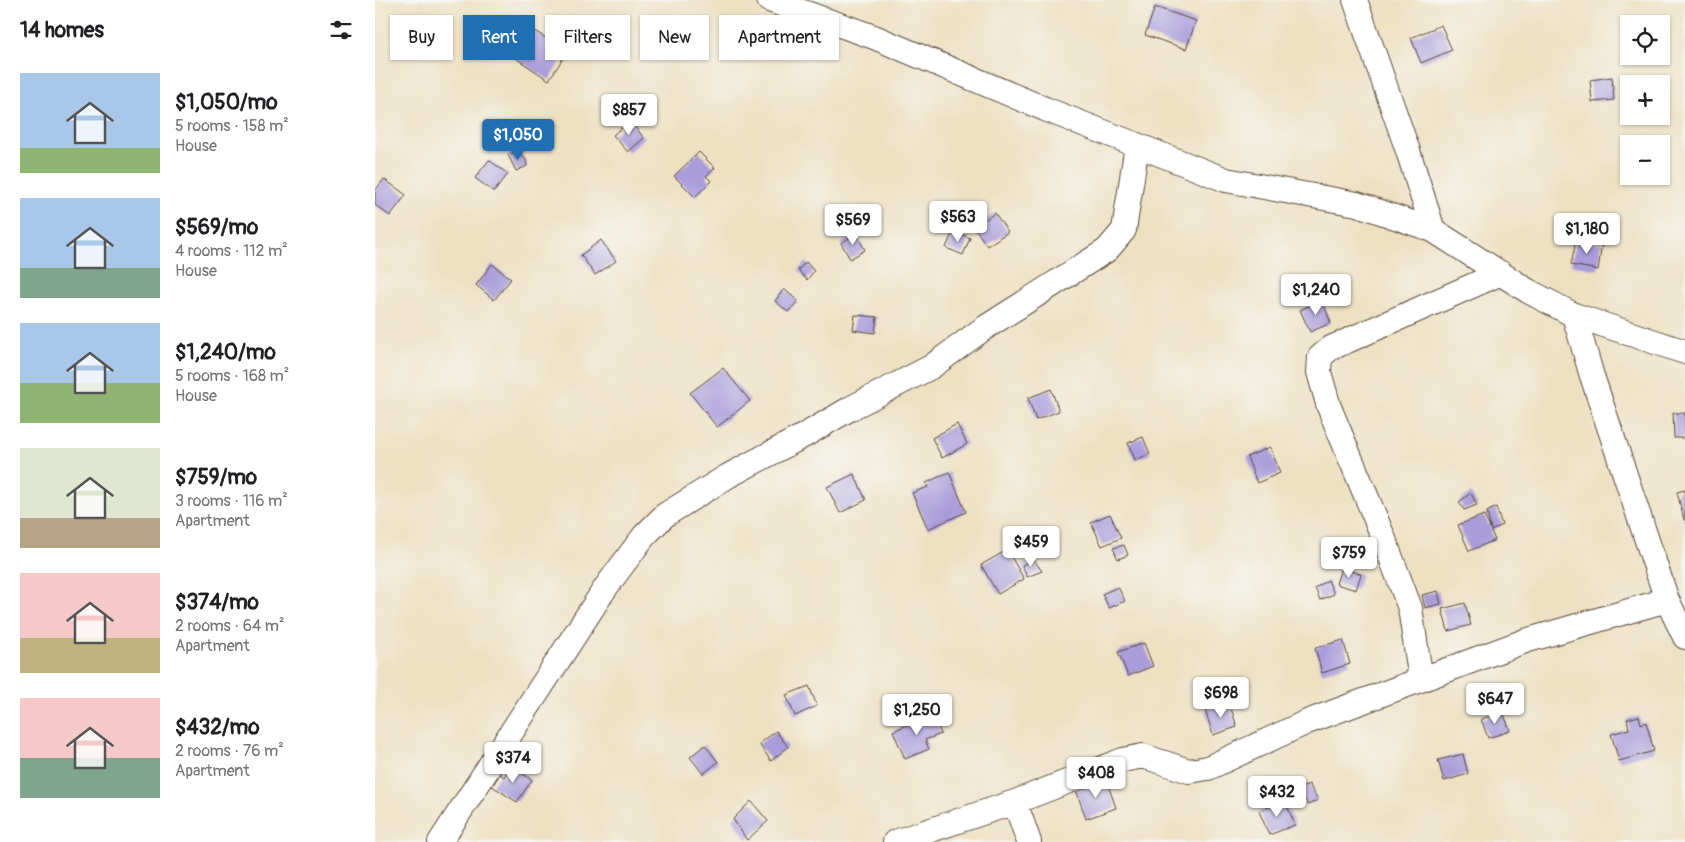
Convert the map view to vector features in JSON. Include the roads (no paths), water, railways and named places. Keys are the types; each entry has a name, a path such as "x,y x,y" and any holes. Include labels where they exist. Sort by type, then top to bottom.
{"street":[{"path":"769,0 873,37 1226,180 1357,204 1433,230 1528,292 1574,315 1685,352"},
{"path":"1355,0 1408,150 1433,230"},
{"path":"440,842 606,587 645,536 665,515 727,476 805,435 851,408 931,367 983,329 1107,250 1124,230 1137,145"},
{"path":"1421,680 1410,608 1382,534 1329,407 1319,372 1320,357 1331,348 1501,273"},
{"path":"1574,315 1592,376 1667,600 1685,637"},
{"path":"895,842 1015,802 1123,760 1143,756 1189,771 1208,768 1307,722 1525,641 1667,600"},
{"path":"1015,802 1029,842"}]}
